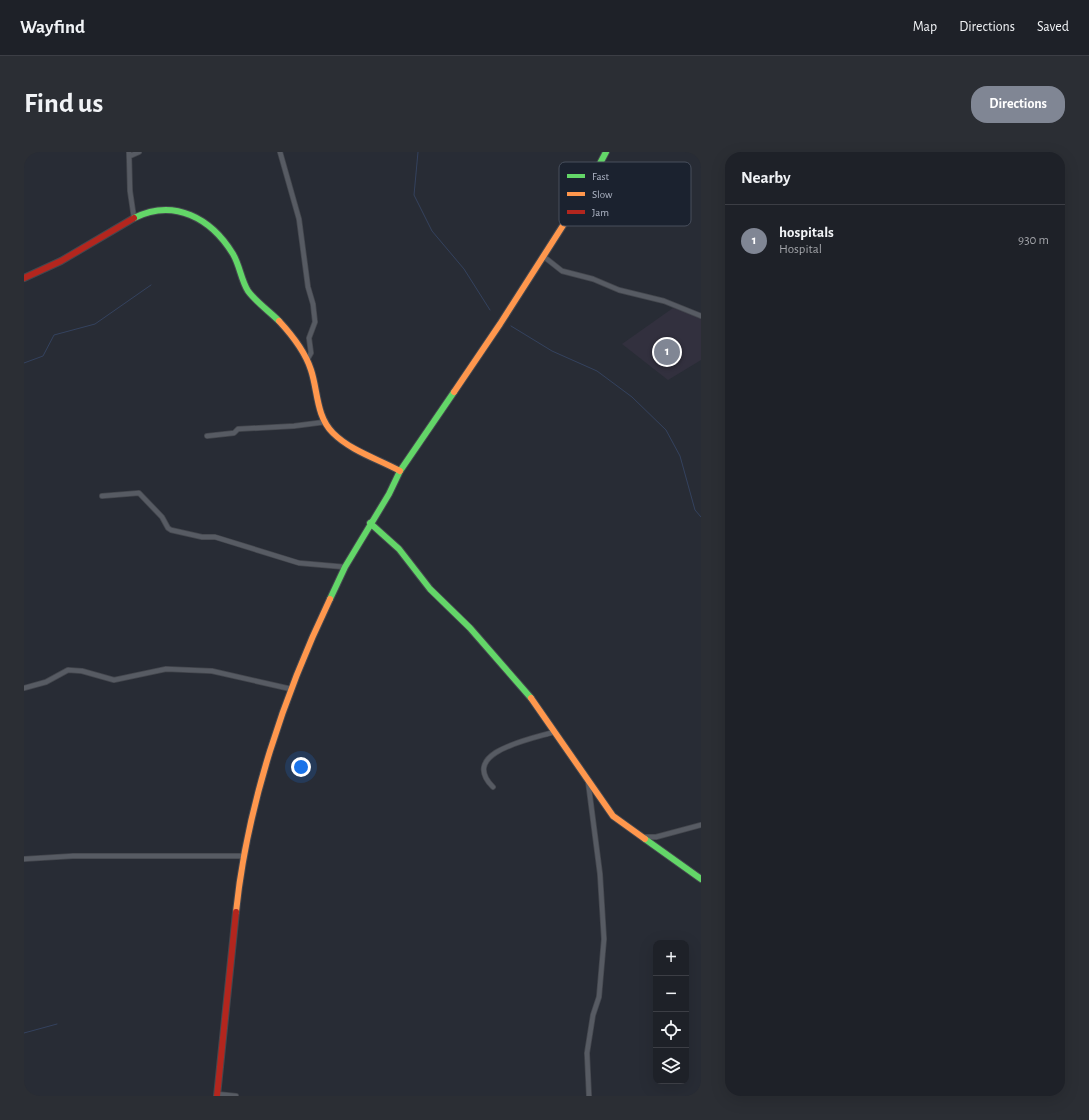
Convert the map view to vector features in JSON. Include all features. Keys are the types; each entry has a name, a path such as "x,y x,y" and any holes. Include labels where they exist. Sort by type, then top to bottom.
{"main road":[{"path":"600,162 606,152"},
{"path":"24,278 44,270 134,218 148,212 164,209 184,214 204,223 232,252 237,260 245,285 249,292 288,331 307,360 311,368 316,399 325,422 333,434 341,440 400,471"},
{"path":"217,1095 233,933 244,856 266,762 291,689 318,624 345,567 370,523 389,494 400,471 496,330 562,226"},
{"path":"370,523 399,549 430,589 500,660 529,695 613,816 701,879"}],"street":[{"path":"134,218 130,192 130,154 139,152"},
{"path":"280,152 298,219 307,282 313,304 315,322 309,338 311,353 307,360"},
{"path":"282,157 284,152"},
{"path":"543,256 562,271 593,279 619,290 664,301 701,316"},
{"path":"207,436 234,433 238,429 294,426 325,422"},
{"path":"102,496 139,493 162,517 168,528 171,530 202,537 215,537 299,563 345,567"},
{"path":"24,688 46,682 70,670 114,680 166,669 212,671 291,689"},
{"path":"493,787 488,781 483,770 489,757 502,749 554,732"},
{"path":"588,781 600,874 604,939 599,997 593,1015 587,1053 589,1096"},
{"path":"642,837 656,837 701,825"},
{"path":"24,859 65,856 244,856"},
{"path":"217,1095 236,1096"}],"shaded area":[{"path":"673,308 701,316 701,360 668,380 622,344"}],"waterway":[{"path":"418,152 414,195 432,231 464,269 490,310"},
{"path":"24,363 43,356 54,335 95,324 151,285"},
{"path":"511,326 552,351 597,371 632,397 666,430 680,456 695,510 701,517"},
{"path":"24,1033 57,1024"}],"traffic: fast":[{"path":"601,162 606,152"},
{"path":"134,218 149,212 163,210 177,211 190,215 203,222 214,230 233,254 251,295 279,321"},
{"path":"330,599 345,567 389,494 400,471 454,392"},
{"path":"370,523 399,549 430,589 470,628 531,698"},
{"path":"645,839 701,879"}],"traffic: slow":[{"path":"454,392 500,324 563,226"},
{"path":"279,321 298,344 305,356 311,370 320,411 327,426 348,445 400,471"},
{"path":"236,912 241,872 249,831 258,791 270,751 297,673 330,599"},
{"path":"531,698 613,816 645,839"}],"traffic: jam":[{"path":"24,278 61,261 134,218"},
{"path":"217,1096 236,912"}],"place":[{"name":"hospitals","path":"667,352"}]}
